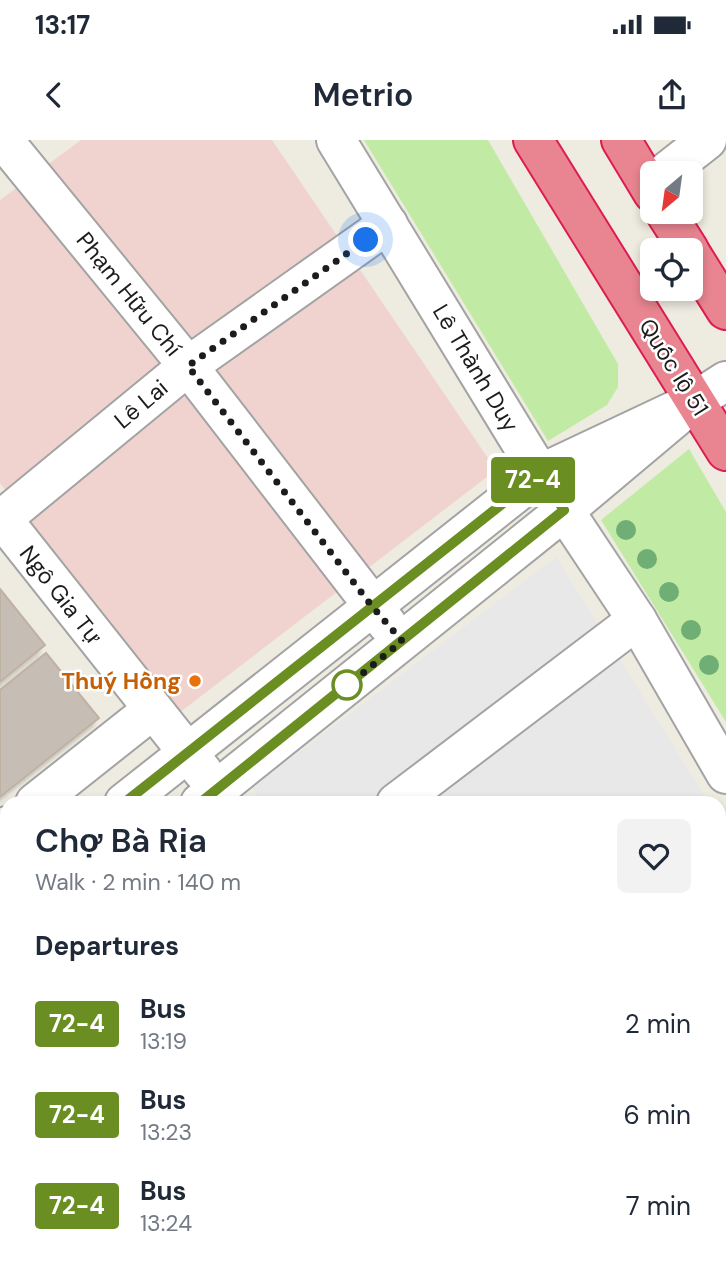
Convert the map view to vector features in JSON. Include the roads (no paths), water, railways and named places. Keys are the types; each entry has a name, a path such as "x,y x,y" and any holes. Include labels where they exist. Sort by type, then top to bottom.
{"highway":[{"name":"Quốc lộ 51","path":"533,140 726,451"},
{"path":"621,140 640,166"},
{"path":"703,273 726,310"}],"street":[{"name":"Lê Thành Duy","path":"336,140 540,474 637,620 726,774"},
{"path":"686,161 708,140"},
{"name":"Phạm Hữu Chí","path":"9,147 188,366 371,605 402,641"},
{"name":"Lê Lai","path":"1,518 188,366 388,224"},
{"path":"219,796 402,641 695,401 726,381"},
{"path":"133,796 371,605 540,474 695,401"},
{"name":"Ngô Gia Tự","path":"1,518 151,711 188,754 213,796"},
{"path":"405,796 637,620"},
{"path":"44,796 151,711"}],"place":[{"name":"Thuý Hồng","path":"195,681"}]}
